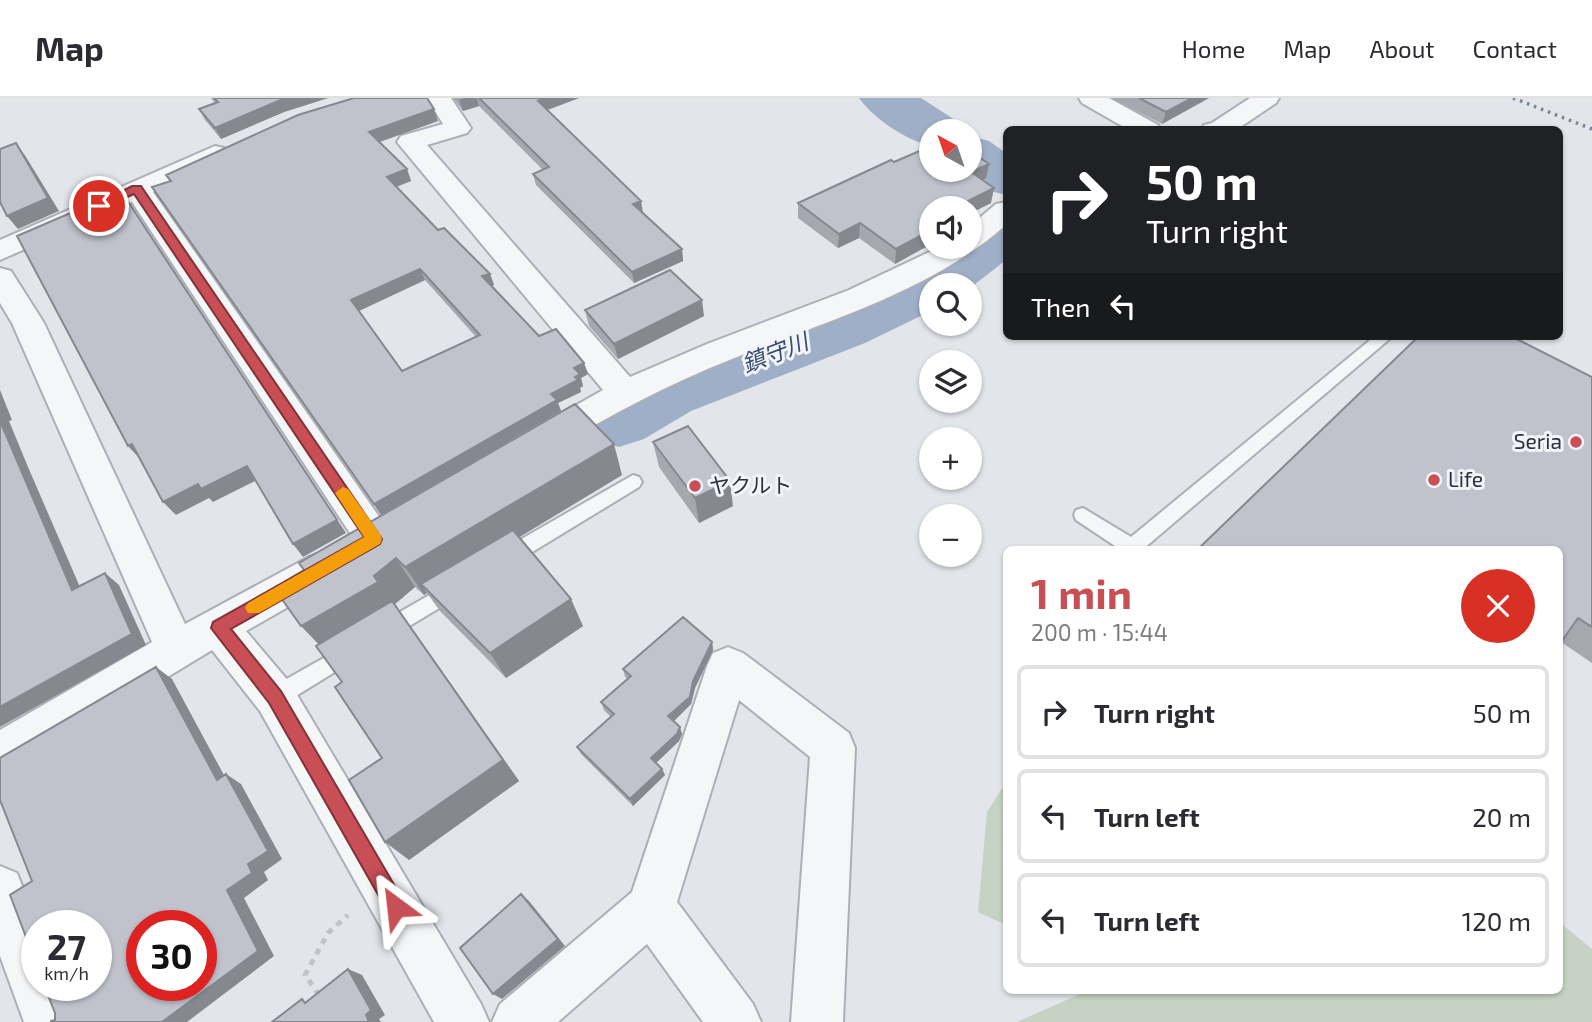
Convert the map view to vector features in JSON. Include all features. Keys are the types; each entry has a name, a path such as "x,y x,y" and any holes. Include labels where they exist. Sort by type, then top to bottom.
{"street":[{"path":"439,98 458,128 410,142 626,394"},
{"path":"1091,98 1142,126"},
{"path":"1225,126 1267,98"},
{"path":"0,251 233,146"},
{"path":"0,754 176,650 386,533 136,189"},
{"path":"982,231 1003,213"},
{"path":"512,461 578,418 682,366 833,310 941,259"},
{"path":"0,278 28,323 176,650"},
{"path":"219,628 275,697 463,1022"},
{"path":"518,1022 651,908 728,666 833,748 817,1022"},
{"path":"0,890 50,1022"},
{"path":"651,908 735,1022"}],"lane":[{"path":"1133,546 1380,340"},
{"path":"489,568 633,482"},
{"path":"1083,515 1130,546"},
{"path":"275,697 466,582"}],"path":[{"path":"316,1004 319,995 305,975 328,933 383,884"}],"green space":[{"path":"1003,787 1003,924 978,912 987,812"},
{"path":"1563,925 1592,949 1592,1022 1017,1022 1080,994 1563,994"}],"building":[{"path":"214,98 285,98 215,128 199,109 218,102"},
{"path":"354,98 427,98 434,109 369,132 407,169 387,177 438,230 444,228 490,274 482,276 539,336 556,329 584,363 574,368 580,374 575,377 578,380 551,394 557,400 374,504 152,187 171,181 166,175 298,115","holes":["420,269 480,335 402,371 351,300"]},
{"path":"479,98 546,98 538,101 641,201 633,204 682,249 632,272 533,174 549,167"},
{"path":"1139,98 1192,98 1166,112"},
{"path":"16,143 48,198 7,216 0,202 0,149"},
{"path":"919,151 919,182 982,182 982,180 994,188 978,196 919,196 919,237 896,249 860,223 839,234 798,203 891,160 894,162"},
{"path":"123,194 337,520 293,544 247,466 201,489 198,484 163,502 132,444 128,446 17,236 89,205"},
{"path":"670,270 702,300 614,344 585,310"},
{"name":"Life","path":"1415,340 1519,340 1592,377 1592,627 1578,618 1563,639 1563,546 1201,546"},
{"path":"575,404 614,444 405,567 396,558 374,576 378,582 301,626 274,588 304,570 299,563"},
{"path":"0,421 72,590 105,573 132,634 0,707"},
{"path":"688,426 730,481 695,498 653,442"},
{"path":"513,530 571,599 490,653 421,584"},
{"path":"392,601 503,760 385,842 349,780 382,758 335,687 342,682 316,646"},
{"path":"683,617 712,642 693,681 690,697 668,716 680,727 677,734 651,758 662,769 630,799 577,747 614,714 601,702 631,676 623,669"},
{"path":"156,667 217,780 226,774 268,851 248,864 252,873 227,890 258,951 217,981 217,910 126,910 126,1001 190,1001 162,1022 51,1022 55,1020 55,1013 50,1001 112,1001 112,910 21,910 21,924 10,895 32,881 0,800 0,758"},
{"path":"521,894 558,939 493,994 460,948"},
{"path":"348,969 371,1010 366,1015 369,1022 272,1022 302,999 305,1003"}],"waterway":[{"name":"鎮守川","path":"885,98 919,120"},
{"name":"鎮守川","path":"982,161 1003,176"},
{"name":"鎮守川","path":"948,273 1003,233"},
{"name":"鎮守川","path":"619,420 666,393 842,327 919,292"}],"railway":[{"path":"1513,98 1592,129"}],"slow traffic":[{"path":"253,608 374,539 343,493"}],"place":[{"name":"Seria","path":"1576,442"},
{"name":"Life","path":"1434,480"},
{"name":"ヤクルト","path":"695,486"}],"route":[{"path":"99,206 136,189 374,539 219,628 275,697 396,907"}]}
